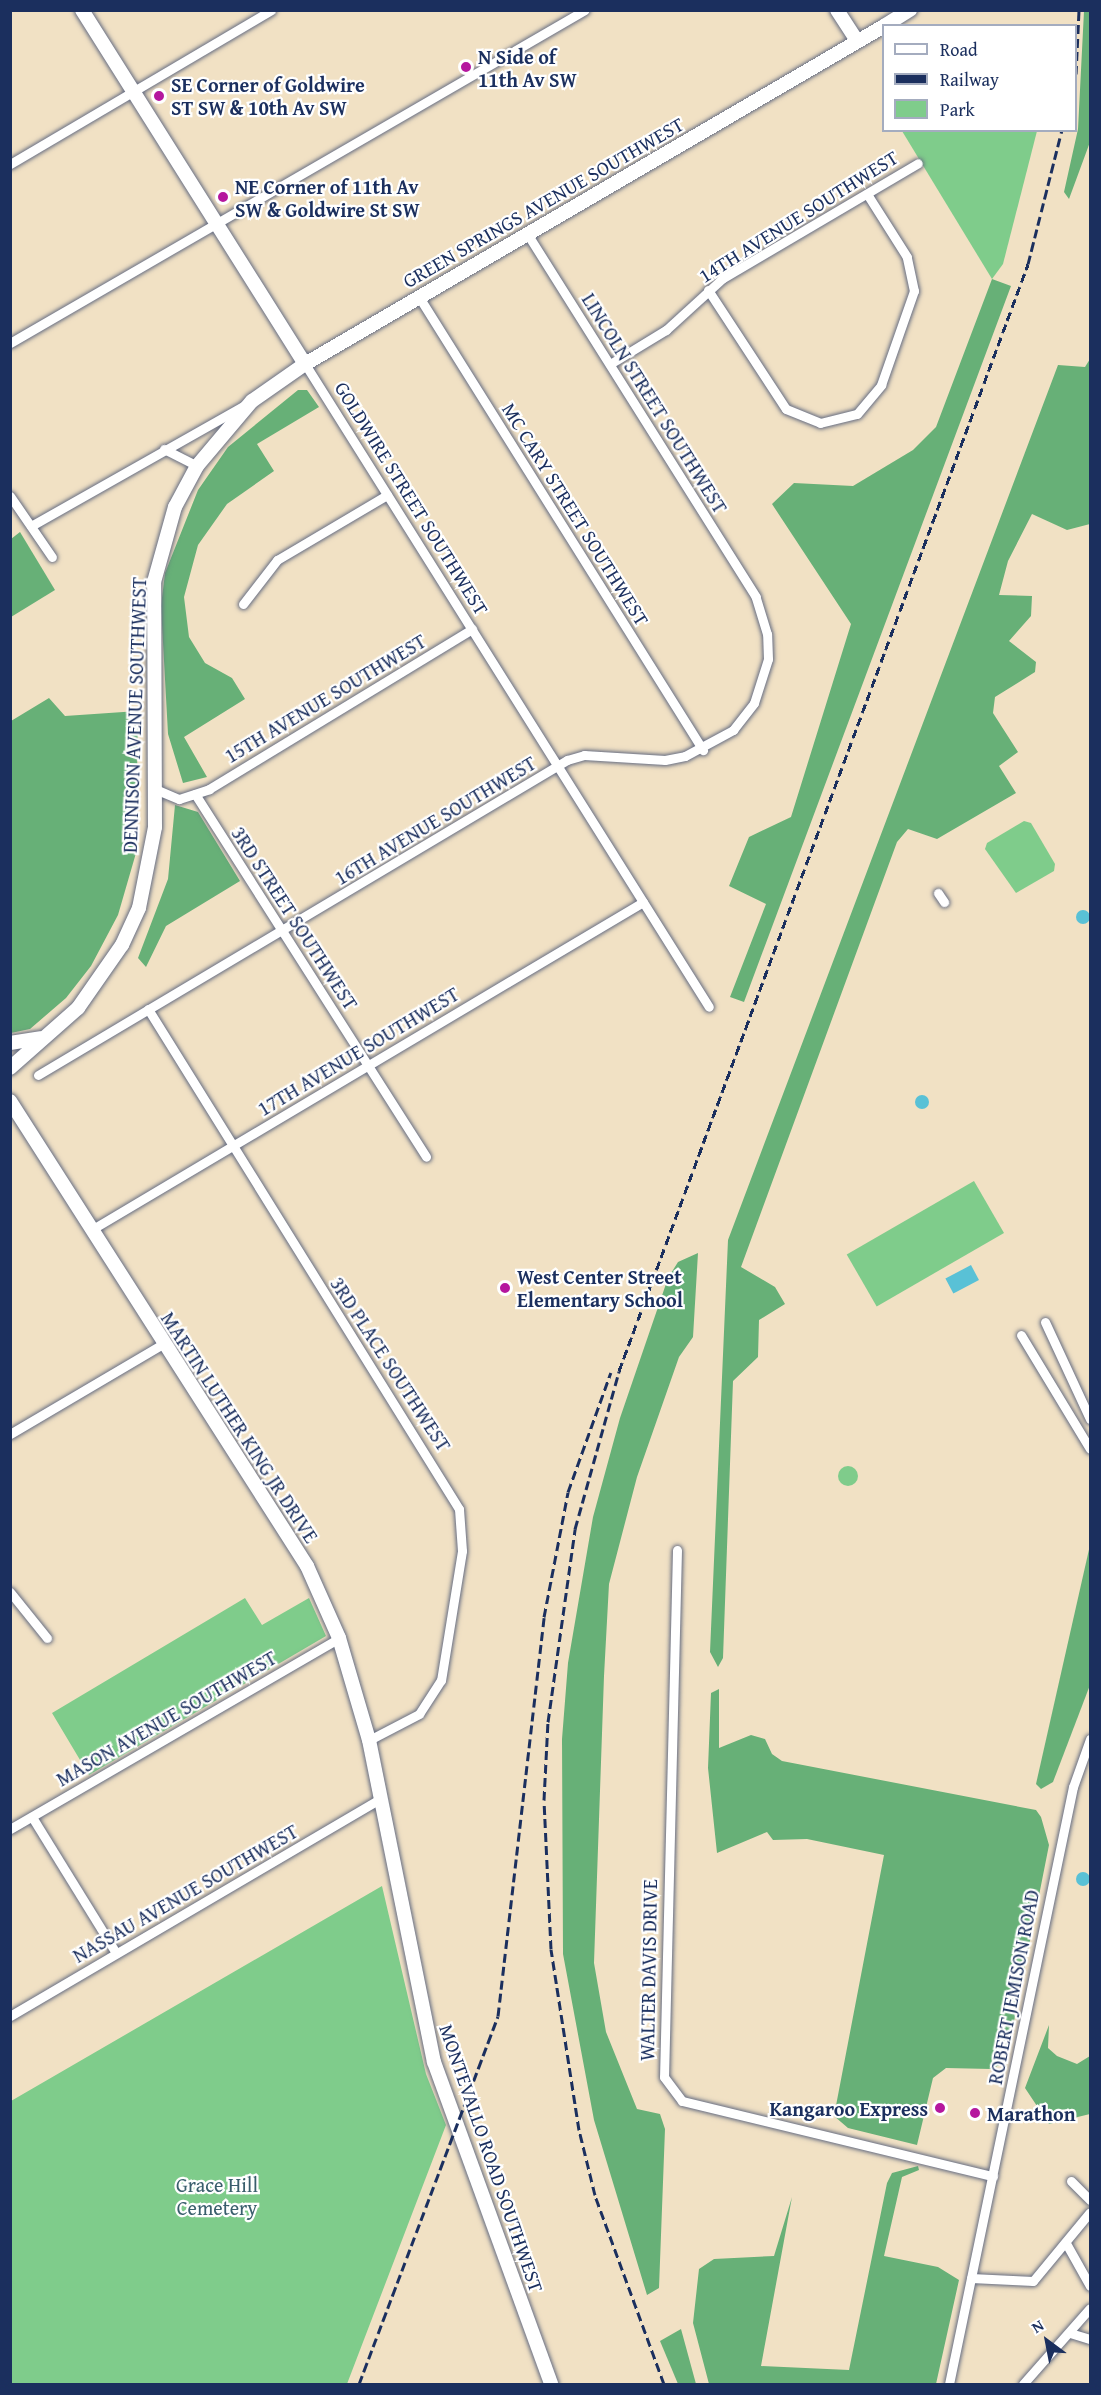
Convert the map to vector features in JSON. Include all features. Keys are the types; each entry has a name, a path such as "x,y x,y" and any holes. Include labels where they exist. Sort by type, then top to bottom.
{"main road":[{"name":"GOLDWIRE STREET SOUTHWEST","path":"82,10 305,364"},
{"path":"837,10 857,41"},
{"name":"GREEN SPRINGS AVENUE SOUTHWEST","path":"887,24 910,10"},
{"name":"GREEN SPRINGS AVENUE SOUTHWEST","path":"197,466 252,401 305,364 882,27"},
{"name":"DENNISON AVENUE SOUTHWEST","path":"10,1068 78,1008 122,945 139,908 155,826 154,582 175,507 197,466"},
{"path":"10,1043 46,1037"},
{"name":"MARTIN LUTHER KING JR DRIVE","path":"10,1101 163,1344 307,1566 339,1638 369,1740 378,1800"},
{"name":"MONTEVALLO ROAD SOUTHWEST","path":"378,1800 434,2062 552,2385"}],"street":[{"path":"10,164 270,10"},
{"path":"10,343 585,10"},
{"name":"14TH AVENUE SOUTHWEST","path":"610,364 666,330 708,290 918,163"},
{"path":"708,290 784,407 820,423 857,414 881,385 914,291 907,257 867,194"},
{"name":"LINCOLN STREET SOUTHWEST","path":"528,235 752,590"},
{"name":"MC CARY STREET SOUTHWEST","path":"419,297 703,750"},
{"name":"GOLDWIRE STREET SOUTHWEST","path":"305,364 709,1007"},
{"name":"GREEN SPRINGS AVENUE SOUTHWEST","path":"31,526 252,401"},
{"path":"164,449 197,466"},
{"path":"243,604 278,560 387,495"},
{"path":"10,496 52,557"},
{"name":"16TH AVENUE SOUTHWEST","path":"38,1075 558,767 584,755 666,760 703,750 734,730 762,687 767,634 752,590"},
{"name":"15TH AVENUE SOUTHWEST","path":"195,794 472,629"},
{"path":"155,789 179,799 195,794"},
{"name":"3RD STREET SOUTHWEST","path":"195,794 426,1157"},
{"path":"938,893 944,902"},
{"name":"17TH AVENUE SOUTHWEST","path":"91,1230 643,902"},
{"name":"3RD PLACE SOUTHWEST","path":"148,1009 231,1146 459,1509 462,1551 441,1680 419,1714 369,1740"},
{"path":"1045,1322 1090,1419"},
{"path":"1021,1335 1090,1449"},
{"path":"10,1434 163,1344"},
{"name":"WALTER DAVIS DRIVE","path":"677,1550 664,2077 682,2101 993,2176"},
{"path":"10,1592 46,1638"},
{"name":"MASON AVENUE SOUTHWEST","path":"10,1829 339,1638"},
{"name":"ROBERT JEMISON ROAD","path":"949,2385 1073,1786 1090,1739"},
{"name":"NASSAU AVENUE SOUTHWEST","path":"10,2016 378,1800"},
{"path":"32,1817 116,1953"},
{"path":"1071,2181 1090,2200"},
{"path":"971,2278 1033,2281 1067,2245 1090,2212"},
{"path":"1067,2245 1090,2286"},
{"path":"1023,2385 1090,2308"},
{"path":"1070,2333 1090,2339"}],"green space":[{"path":"1084,11 1090,11 1090,142 1069,199 1064,192 1078,129"},
{"path":"903,132 1037,132 1003,264 992,279"},
{"path":"992,279 1011,286 744,1002 730,997 766,904 729,886 749,837 791,817 851,624 772,504 794,483 853,486 913,450 936,427"},
{"path":"1090,359 1090,524 1067,530 1032,514 1008,561 999,595 1032,596 1031,616 1009,641 1036,662 1035,672 995,697 993,713 1018,752 999,766 1016,793 937,839 908,829 897,842 741,1267 775,1287 785,1304 759,1320 758,1357 733,1381 723,1658 718,1667 710,1652 728,1240 1058,365 1085,367"},
{"path":"298,390 307,390 319,407 257,444 274,471 227,504 198,545 184,597 189,637 205,663 232,678 245,699 184,737 207,777 183,783 168,734 161,606 165,573 198,490 228,447"},
{"path":"20,532 55,590 11,617 11,539"},
{"path":"49,698 65,716 138,711 136,853 118,915 91,966 66,998 30,1029 11,1033 11,721"},
{"path":"175,805 198,812 240,881 166,926 146,967 138,958 168,879"},
{"path":"1024,821 1031,823 1055,864 1054,871 1016,893 985,849 987,843"},
{"path":"974,1181 1004,1233 877,1306 847,1254"},
{"path":"698,1253 693,1337 679,1357 637,1477 609,1584 604,1676 594,1963 606,2032 637,2109 660,2114 665,2129 659,2288 647,2295 594,2120 563,1954 562,1739 568,1663 593,1517 620,1418 668,1278 678,1262"},
{"path":"848,1466 855,1469 858,1476 855,1483 848,1486 841,1483 838,1476 841,1469"},
{"path":"1090,1545 1090,1685 1053,1782 1041,1789 1036,1784"},
{"path":"245,1598 262,1625 309,1598 326,1636 89,1775 52,1713"},
{"path":"719,1689 719,1748 751,1735 765,1739 772,1754 782,1761 1036,1810 1041,1817 1049,1845 1006,2062 991,2069 946,2068 933,2078 917,2145 848,2128 834,2116 884,1855 807,1839 773,1840 767,1832 717,1853 708,1768 711,1693"},
{"name":"Grace Hill Cemetery","path":"382,1886 426,2074 446,2125 347,2384 11,2384 11,2101"},
{"path":"1049,2025 1048,2048 1057,2056 1077,2064 1090,2056 1090,2114 1049,2124 1025,2088"},
{"path":"918,2166 919,2170 902,2177 884,2256 938,2267 959,2280 936,2384 709,2384 693,2323 699,2269 714,2259 774,2256 792,2197 761,2366 849,2370 887,2183 892,2173"},
{"path":"681,2329 696,2384 678,2384 660,2341"}],"water":[{"path":"1080,910 1086,910 1090,917 1086,924 1080,924 1076,920 1076,914"},
{"path":"922,1095 927,1097 929,1102 927,1107 922,1109 917,1107 915,1102 917,1097"},
{"path":"971,1265 979,1280 953,1294 945,1279"},
{"path":"1083,1872 1088,1874 1090,1879 1088,1884 1083,1886 1078,1884 1076,1879 1078,1874"}],"railway":[{"path":"1077,53 1079,10"},
{"path":"664,2384 595,2195 579,2130 551,1949 544,1800 548,1722 575,1529 619,1371 1028,264 1061,132"},
{"path":"359,2384 498,2016 544,1617 568,1492 611,1372"}],"place":[{"name":"N Side of 11th Av SW","path":"466,67"},
{"name":"SE Corner of Goldwire ST SW & 10th Av SW","path":"159,96"},
{"name":"NE Corner of 11th Av SW & Goldwire St SW","path":"223,197"},
{"name":"West Center Street Elementary School","path":"505,1288"},
{"name":"Kangaroo Express","path":"940,2108"},
{"name":"Marathon","path":"975,2113"}]}
